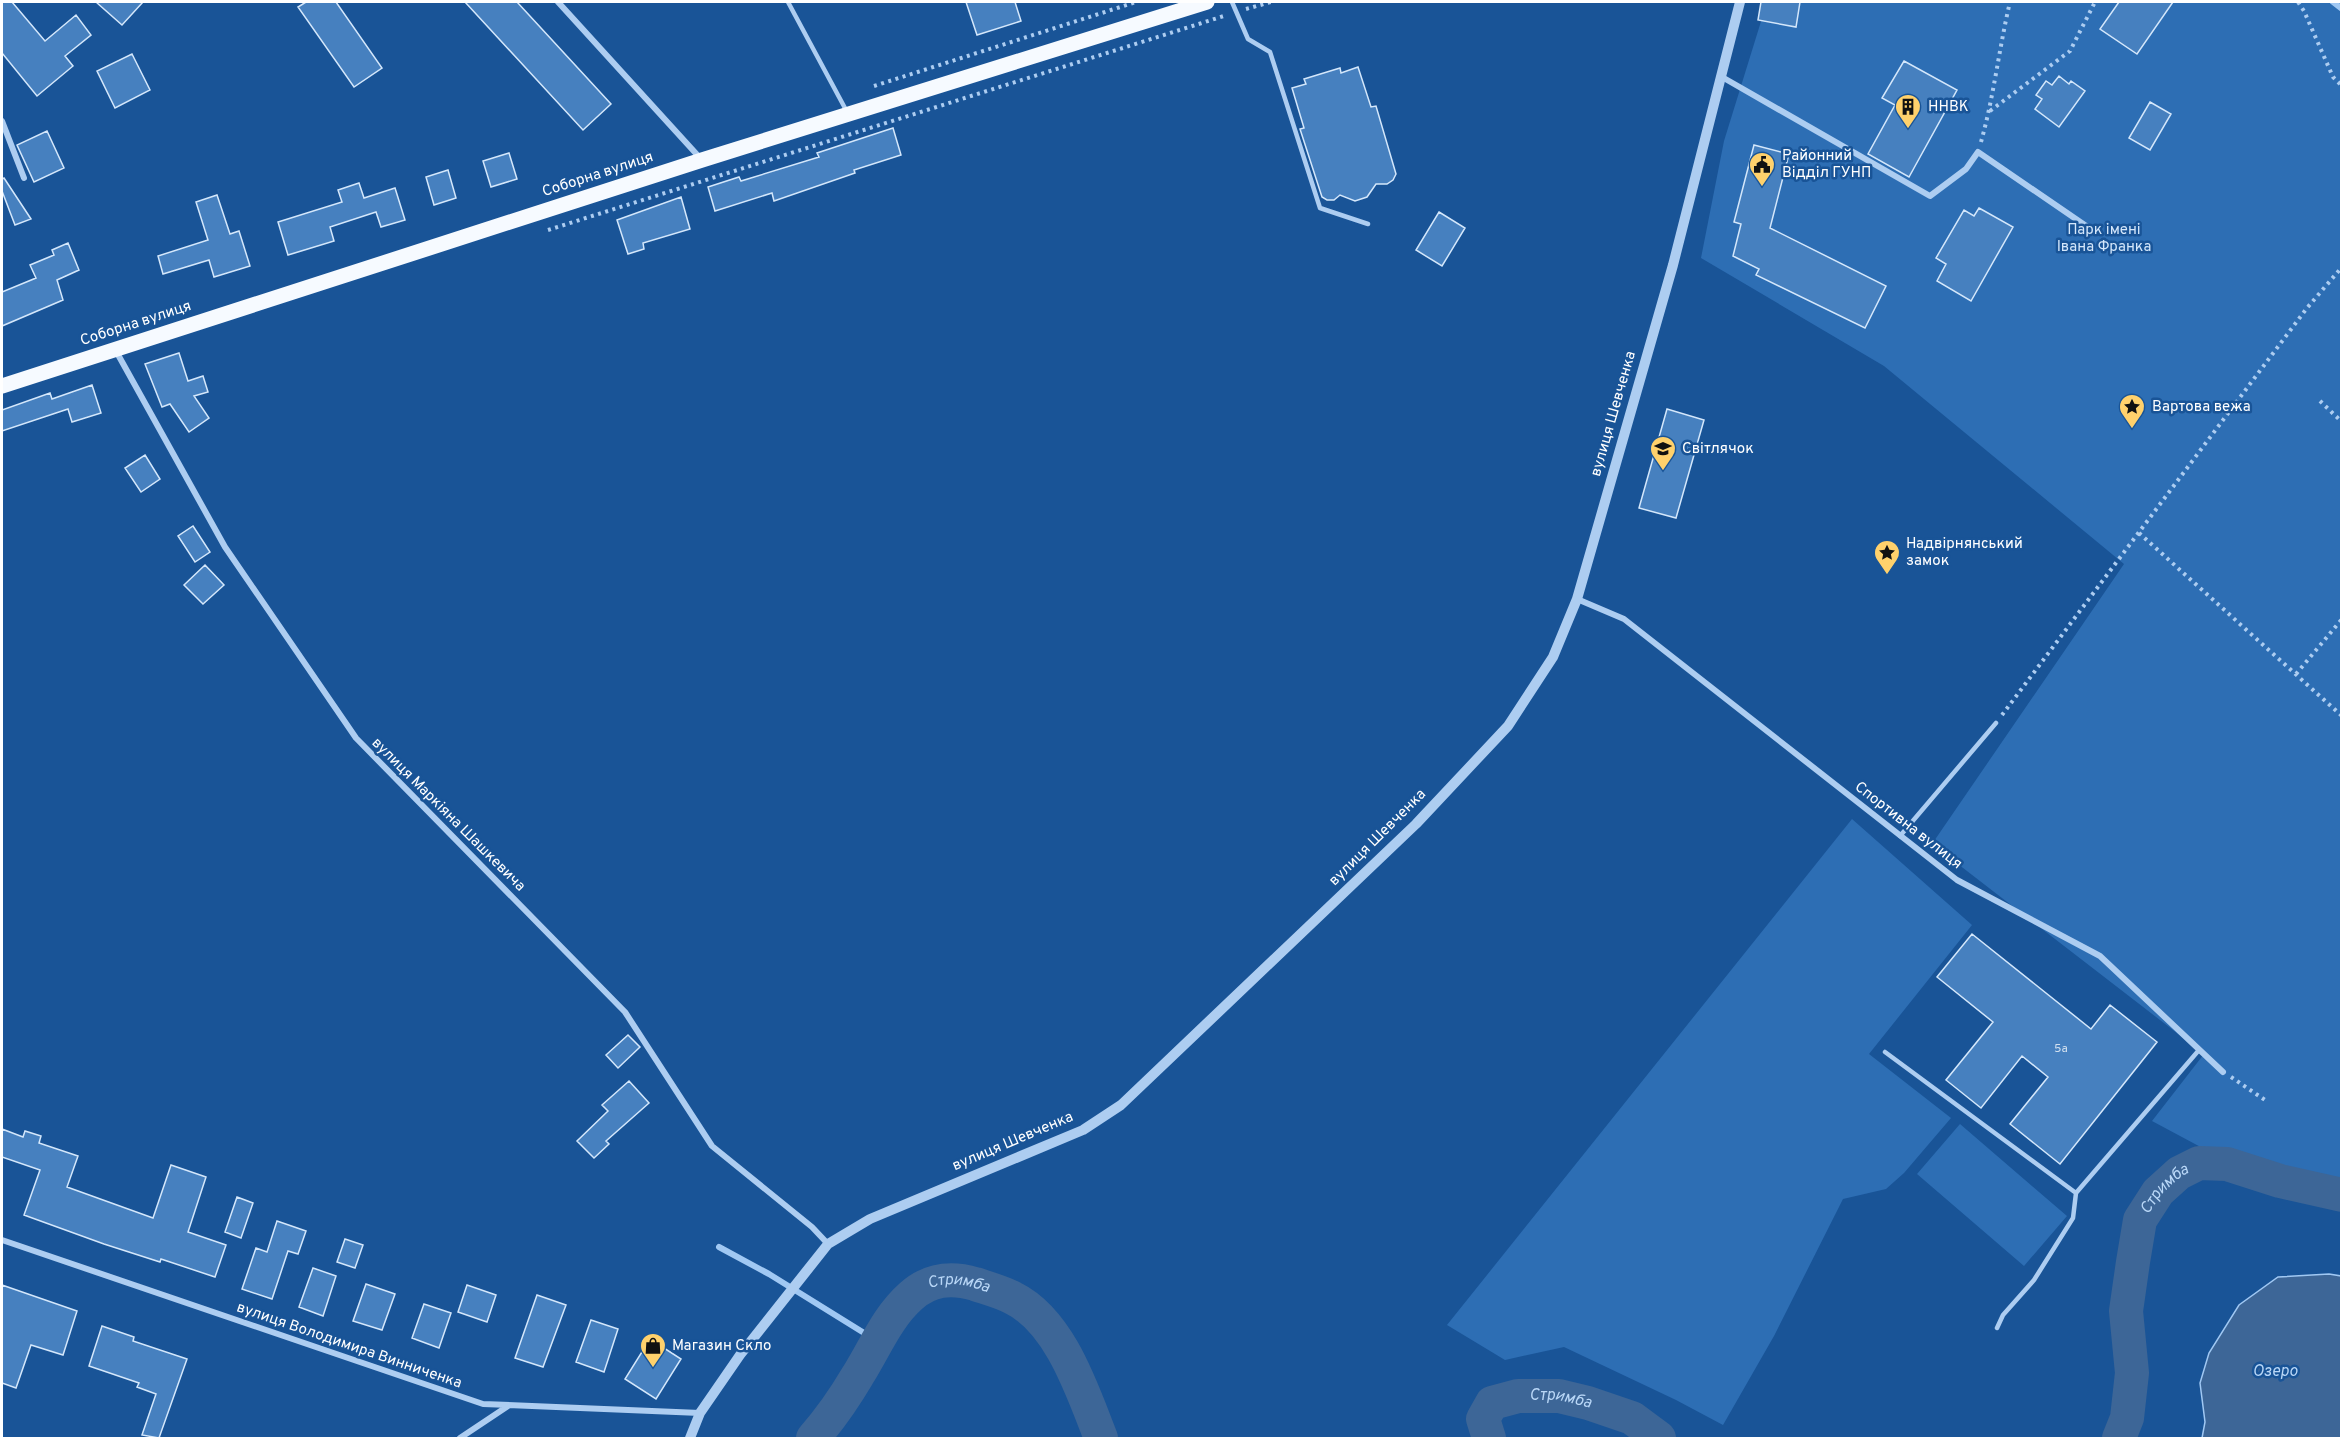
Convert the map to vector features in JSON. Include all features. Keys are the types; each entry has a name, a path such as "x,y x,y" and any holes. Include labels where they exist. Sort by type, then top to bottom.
{"main road":[{"name":"Соборна вулиця","path":"2,386 702,160 1207,2"}],"street":[{"path":"558,2 702,160"},
{"name":"вулиця Шевченка","path":"690,1438 700,1413 740,1355 828,1244 870,1219 1083,1130 1121,1105 1416,824 1508,726 1553,657 1577,598 1673,265 1740,2"},
{"path":"1722,77 1930,196 1966,169 1978,152 2092,230"},
{"path":"2,121 24,178"},
{"name":"вулиця Маркіяна Шашкевича","path":"116,350 225,547 356,738 626,1012 712,1146 812,1227 828,1244"},
{"name":"Спортивна вулиця","path":"1577,598 1624,619 1957,880 2100,956 2223,1072"},
{"name":"вулиця Володимира Винниченка","path":"2,1240 483,1404 700,1413"},
{"path":"460,1438 508,1406"}],"lane":[{"path":"788,2 848,115"},
{"path":"1232,2 1248,39 1270,52 1320,208 1368,224"},
{"path":"1900,836 1996,723"},
{"path":"1997,1328 2003,1315 2034,1280 2073,1218 2076,1193 2199,1050"},
{"path":"1885,1052 2076,1193"}],"path":[{"path":"868,88 1136,2"},
{"path":"545,230 1271,2"},
{"path":"1978,152 1989,111 2010,2"},
{"path":"1989,111 2070,51 2095,2"},
{"path":"2298,2 2304,10 2333,77 2342,86"},
{"path":"1996,723 2307,308 2342,267"},
{"path":"2320,401 2342,422"},
{"path":"2139,533 2342,716"},
{"path":"2295,674 2342,619"},
{"path":"2223,1072 2268,1101"}],"green space":[{"name":"Парк імені Івана Франка","path":"1767,2 2341,2 2341,1197 2238,1167 2152,1121 2204,1054 1932,844 2124,564 1884,366 1701,258 1724,141"},
{"path":"1852,819 1972,925 1869,1054 1951,1118 1904,1173 1886,1189 1843,1199 1774,1336 1723,1425 1564,1347 1505,1360 1447,1325"},
{"path":"1960,1124 2067,1216 2024,1266 1917,1174"}],"water":[{"name":"Озеро","path":"2329,1274 2341,1276 2341,1438 2202,1438 2205,1422 2200,1383 2209,1353 2239,1305 2278,1277"}],"building":[{"path":"2,2 12,2 45,41 76,15 91,35 65,56 73,66 37,96 2,53"},
{"path":"96,2 143,2 122,25"},
{"path":"306,2 336,2 382,68 354,87 298,7"},
{"path":"465,2 517,2 611,104 583,130"},
{"path":"966,2 1015,2 1021,21 977,35"},
{"path":"1761,2 1800,2 1796,27 1758,20"},
{"path":"2119,2 2173,2 2137,54 2100,29"},
{"path":"132,54 150,90 115,108 97,71"},
{"name":"ННВК","path":"1904,61 1957,90 1909,177 1868,154 1895,105 1882,98"},
{"path":"1358,67 1371,107 1376,106 1396,174 1387,184 1376,184 1367,197 1355,201 1340,195 1334,200 1327,200 1322,197 1300,129 1304,128 1292,88 1306,84 1304,79 1340,68 1341,73"},
{"path":"2059,76 2069,84 2071,81 2085,91 2059,127 2035,109 2042,99 2036,95 2046,81 2052,85"},
{"path":"2150,102 2171,114 2150,150 2129,138"},
{"path":"893,128 901,155 854,170 855,173 774,201 772,193 715,211 708,187 739,177 741,181 819,157 817,153"},
{"path":"47,131 64,168 34,182 17,145"},
{"path":"1754,145 1789,154 1770,228 1886,286 1865,328 1756,275 1759,269 1733,256 1741,224 1734,222"},
{"path":"509,153 517,179 491,187 483,161"},
{"path":"448,170 456,198 434,205 426,177"},
{"path":"4,178 31,219 15,225 2,191 2,179"},
{"path":"359,183 364,198 395,188 405,220 381,227 376,212 330,227 334,241 288,255 278,222 342,202 338,190"},
{"path":"217,195 230,234 239,231 250,266 214,277 209,260 163,274 158,256 208,240 196,202"},
{"path":"681,197 690,229 643,243 644,249 628,254 617,220"},
{"path":"1979,208 2013,227 1971,301 1937,281 1946,264 1936,258 1964,210 1974,216"},
{"path":"1439,212 1465,228 1442,266 1416,250"},
{"path":"68,243 79,270 57,280 63,300 2,326 2,292 36,278 30,265 54,255 52,250"},
{"path":"179,353 188,381 203,376 208,392 194,396 209,418 189,432 170,404 162,407 145,364"},
{"path":"92,385 101,413 72,422 68,409 2,431 2,410 50,393 52,399"},
{"path":"1667,409 1704,420 1676,518 1639,508"},
{"path":"145,455 160,479 141,492 125,468"},
{"path":"193,526 210,552 195,562 178,536"},
{"path":"205,565 224,585 203,604 184,585"},
{"path":"1972,934 2091,1029 2110,1005 2157,1042 2060,1164 2010,1124 2048,1077 2022,1056 1981,1108 1946,1080 1993,1022 1937,977"},
{"path":"628,1035 640,1047 618,1068 606,1055"},
{"path":"629,1081 649,1103 606,1141 609,1144 594,1158 577,1141 608,1111 602,1105"},
{"path":"2,1129 23,1137 25,1131 41,1136 39,1143 78,1156 67,1187 153,1218 171,1165 206,1177 188,1232 226,1245 215,1277 161,1259 160,1262 104,1244 24,1215 40,1170 2,1157"},
{"path":"237,1197 253,1203 241,1238 225,1232"},
{"path":"277,1221 306,1231 298,1254 288,1251 272,1299 242,1289 256,1248 267,1252"},
{"path":"345,1239 363,1245 355,1268 337,1262"},
{"path":"313,1268 336,1276 323,1316 299,1307"},
{"path":"366,1284 395,1294 382,1330 353,1321"},
{"path":"2,1285 77,1311 63,1355 31,1345 16,1388 2,1383"},
{"path":"467,1285 496,1295 487,1322 458,1312"},
{"path":"537,1295 566,1305 543,1367 515,1358"},
{"path":"424,1304 451,1313 439,1348 412,1338"},
{"path":"591,1320 618,1329 604,1372 576,1362"},
{"path":"102,1326 134,1337 133,1341 187,1359 159,1438 142,1435 156,1394 137,1387 139,1383 89,1366"},
{"name":"Магазин Скло","path":"650,1339 681,1359 656,1399 625,1379"}],"waterway":[{"path":"2333,2 2342,9"},
{"name":"Стримба","path":"2119,1438 2127,1418 2132,1373 2126,1311 2133,1262 2140,1220 2158,1192 2179,1173 2199,1163 2227,1164 2280,1181 2342,1195"},
{"path":"719,1247 769,1274 877,1341"},
{"name":"Стримба","path":"813,1438 843,1400 895,1313 918,1290 933,1283 949,1280 994,1290 1030,1309 1057,1341 1068,1360 1101,1438"},
{"name":"Стримба","path":"1489,1438 1483,1419 1492,1403 1518,1396 1559,1396 1588,1403 1632,1418 1659,1438"}],"place":[{"name":"ННВК","path":"1908,130"},
{"name":"Районний Відділ ГУНП","path":"1762,188"},
{"name":"Вартова вежа","path":"2132,430"},
{"name":"Світлячок","path":"1663,472"},
{"name":"Надвірнянський замок","path":"1887,576"},
{"name":"Магазин Скло","path":"653,1369"}]}
